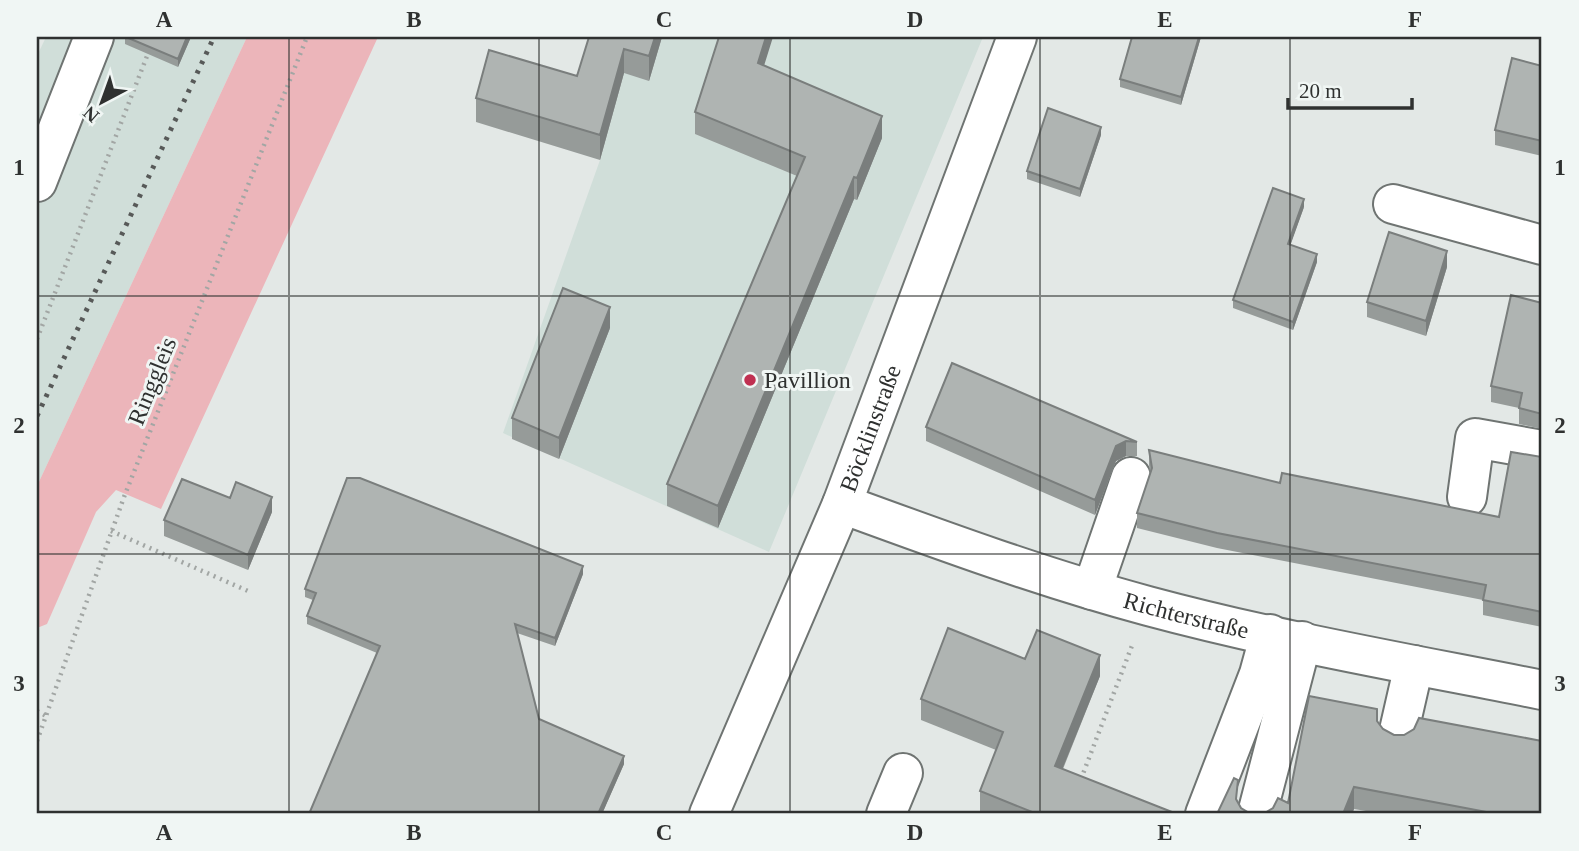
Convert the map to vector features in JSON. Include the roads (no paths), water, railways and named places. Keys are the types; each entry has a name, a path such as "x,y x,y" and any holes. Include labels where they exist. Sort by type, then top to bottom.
{"street":[{"path":"37,182 94,37"},
{"name":"Böcklinstraße","path":"709,814 842,504 1017,37"},
{"path":"1393,204 1542,245"},
{"path":"1467,497 1475,438 1542,450"},
{"path":"1078,585 1123,475"},
{"name":"Richterstraße","path":"842,504 964,550 1078,585 1286,638 1542,690"},
{"path":"1205,814 1259,674 1286,638"},
{"path":"1257,814 1286,638"},
{"path":"1398,735 1414,665"},
{"path":"886,814 903,773"}],"railway":[{"path":"37,416 214,37"}],"place":[{"name":"Pavillion","path":"750,380"}]}
